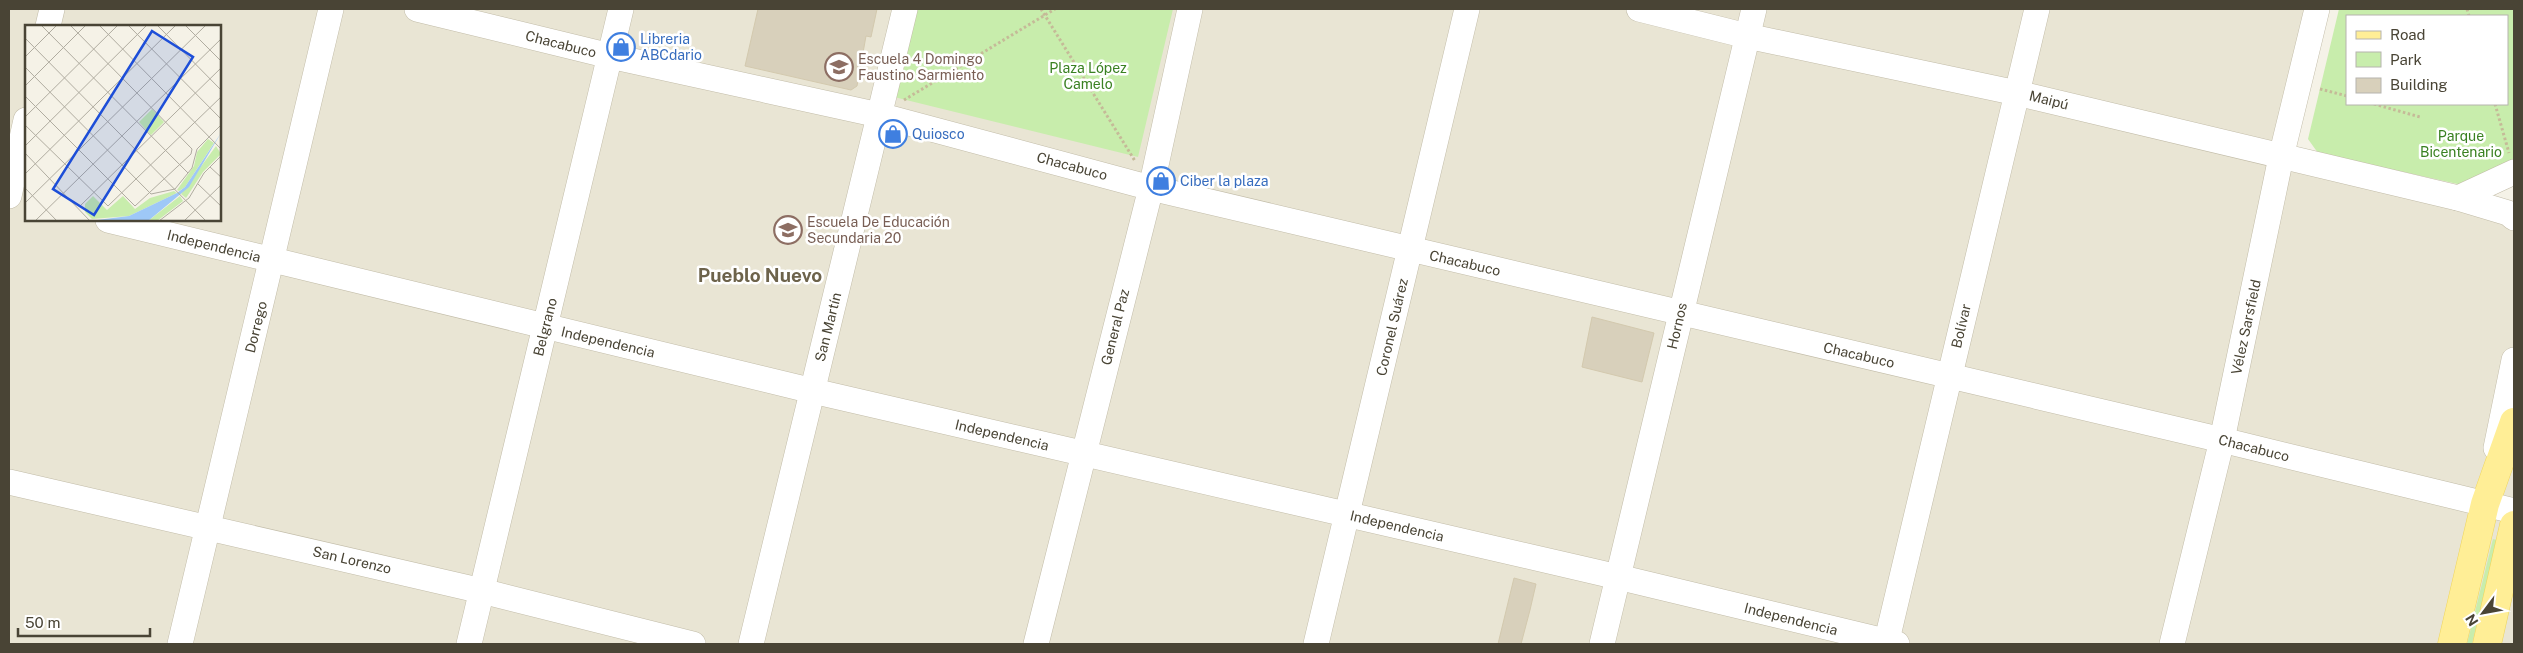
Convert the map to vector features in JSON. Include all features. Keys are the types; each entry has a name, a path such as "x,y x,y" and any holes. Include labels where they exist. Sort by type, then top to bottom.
{"main road":[{"path":"2452,644 2485,504 2514,422"},
{"path":"2487,644 2514,525"}],"street":[{"path":"48,25 52,9"},
{"name":"Dorrego","path":"180,644 331,9"},
{"name":"Chacabuco","path":"417,9 610,56 880,115 1150,188 2222,440 2514,511"},
{"name":"Belgrano","path":"469,644 621,9"},
{"name":"San Martín","path":"751,644 905,9"},
{"name":"General Paz","path":"1036,644 1082,453 1150,188 1190,9"},
{"name":"Coronel Suárez","path":"1316,644 1467,9"},
{"name":"Maipú","path":"1638,9 1747,36 2017,93 2458,198 2508,213 2514,218"},
{"name":"Hornos","path":"1602,644 1754,9"},
{"name":"Bolívar","path":"1890,643 1950,376 2037,9"},
{"name":"Vélez Sarsfield","path":"2172,644 2222,440 2281,157 2317,9"},
{"path":"25,124 9,196 25,200"},
{"path":"2458,198 2512,165"},
{"name":"Independencia","path":"112,221 813,391 1618,577 1890,643"},
{"path":"2485,504 2514,360"},
{"name":"San Lorenzo","path":"9,482 207,526 482,591 693,644"}],"path":[{"path":"1041,9 1150,188"},
{"path":"880,115 1055,9"},
{"path":"2318,97 2322,80"},
{"path":"2320,89 2346,96"},
{"path":"2378,105 2420,117"},
{"path":"2495,105 2512,165"}],"shaded area":[{"path":"9,9 2317,9 2282,157 2514,218 2514,644 9,644"}],"green space":[{"name":"Plaza López Camelo","path":"916,9 1173,9 1138,157 894,97"},
{"name":"Parque Bicentenario","path":"2339,9 2514,9 2514,165 2462,185 2318,153 2308,139"},
{"path":"2493,539 2497,540 2472,644 2467,644"}],"building":[{"path":"758,9 877,9 871,37 866,36 857,86 851,90 745,66"},
{"path":"1592,317 1654,333 1642,382 1582,367"},
{"path":"1514,578 1536,584 1530,610 1521,644 1498,644"}],"place":[{"name":"Libreria ABCdario","path":"621,47"},
{"name":"Escuela 4 Domingo Faustino Sarmiento","path":"839,67"},
{"name":"Quiosco","path":"893,134"},
{"name":"Ciber la plaza","path":"1161,181"},
{"name":"Escuela De Educación Secundaria 20","path":"788,230"}],"district":[{"name":"Pueblo Nuevo","path":"760,275"}]}
